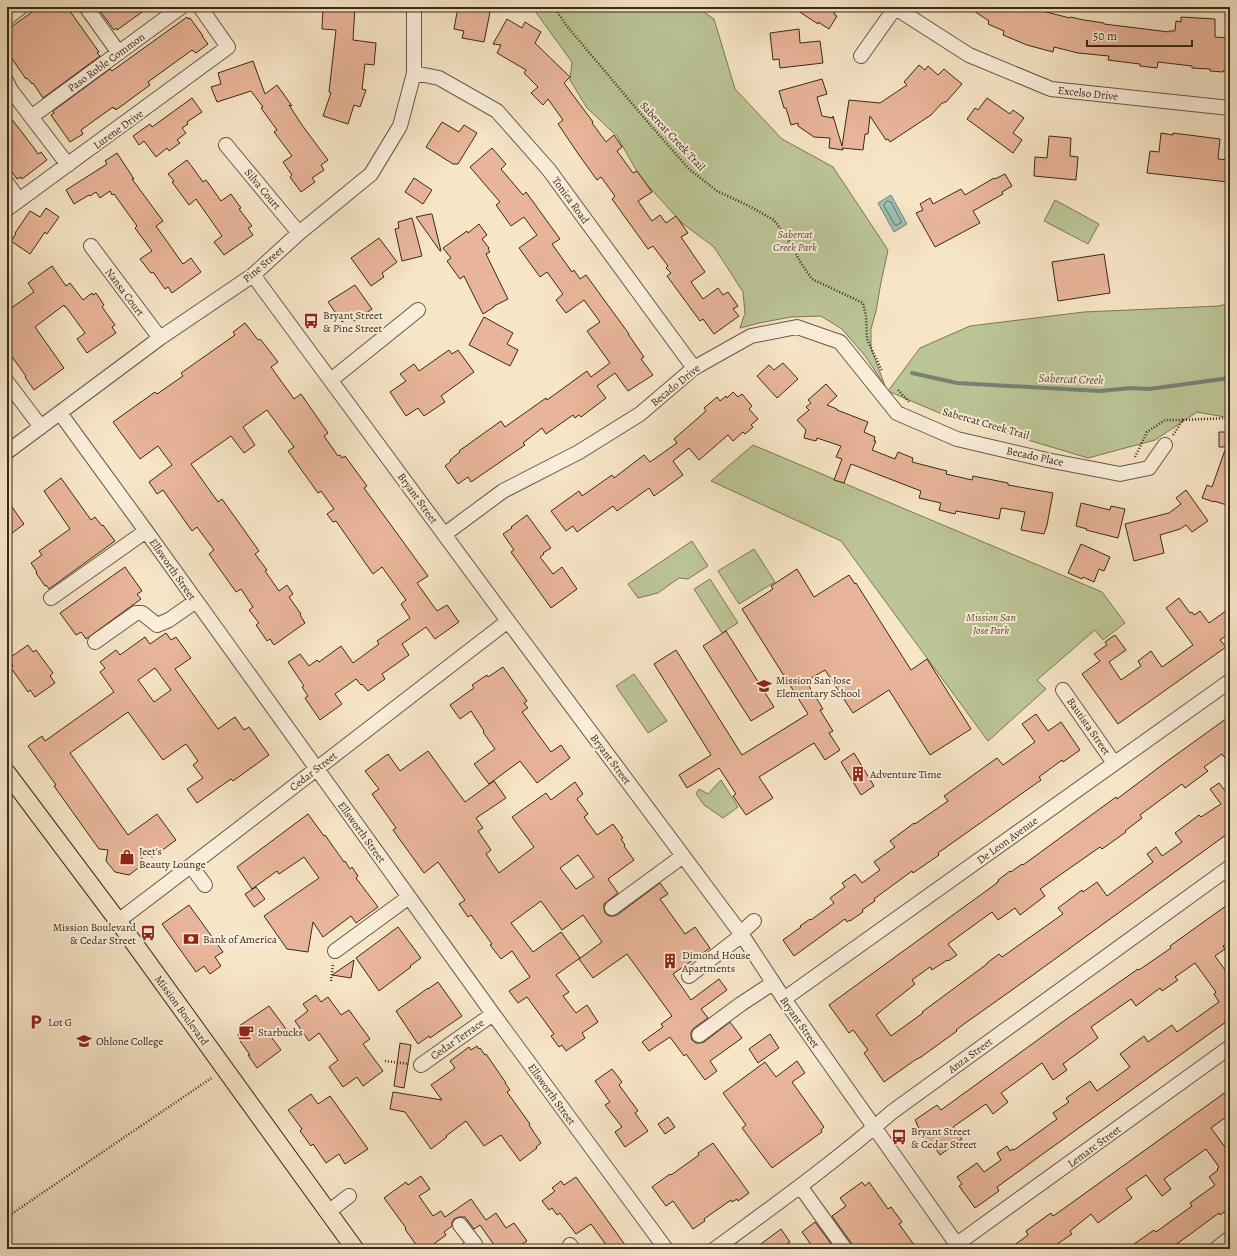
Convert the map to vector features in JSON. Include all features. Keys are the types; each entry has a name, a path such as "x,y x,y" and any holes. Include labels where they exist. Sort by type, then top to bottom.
{"main road":[{"name":"Mission Boulevard","path":"7,773 118,921 355,1249"}],"street":[{"path":"7,18 21,7"},
{"path":"86,7 119,53"},
{"name":"Paso Roble Common","path":"31,117 181,7"},
{"name":"Lurene Drive","path":"7,209 228,47 200,7"},
{"name":"Pine Street","path":"7,452 160,338 253,275 299,233 371,174 400,126 414,73 414,7"},
{"path":"861,56 895,8"},
{"name":"Excelso Drive","path":"895,8 969,55 1051,89 1230,108"},
{"name":"Tonica Road","path":"414,73 439,78 497,111 549,170 694,368"},
{"path":"8,87 68,165"},
{"name":"Silva Court","path":"226,145 299,233"},
{"path":"7,183 19,200"},
{"name":"Nansa Court","path":"91,246 160,338"},
{"name":"Bryant Street","path":"253,275 508,621 742,934 784,999 959,1247"},
{"path":"331,380 418,310"},
{"name":"Becado Drive","path":"444,534 502,491 579,452 640,414 694,368 751,336 797,327 840,342 897,414"},
{"path":"7,382 41,427"},
{"name":"Ellsworth Street","path":"60,413 493,1014 666,1249"},
{"name":"Becado Place","path":"897,414 957,439 1047,460 1120,474 1149,468 1166,444"},
{"path":"51,598 146,531"},
{"path":"95,642 136,613 142,613 157,625 168,620 196,601"},
{"name":"Cedar Street","path":"118,921 508,621"},
{"name":"De Leon Avenue","path":"784,999 1230,681"},
{"name":"Bautista Street","path":"1063,690 1114,763"},
{"path":"612,908 683,856"},
{"path":"191,866 205,884"},
{"name":"Anza Street","path":"718,1248 800,1186 892,1112 1230,867"},
{"path":"335,951 409,897"},
{"path":"689,976 742,934 754,921"},
{"path":"699,1035 741,1004 773,983"},
{"name":"Cedar Terrace","path":"421,1065 493,1014"},
{"name":"Lemarc Street","path":"959,1247 1230,1048"},
{"path":"800,1186 844,1249"},
{"path":"328,1212 349,1196"},
{"path":"460,1225 475,1244 468,1249"},
{"path":"1216,1249 1230,1238"}],"path":[{"name":"Sabercat Creek Trail","path":"554,7 566,25 689,169 717,191 774,220 790,243 812,280 863,303 866,316 867,339 884,374"},
{"path":"894,386 910,403"},
{"path":"1134,458 1147,432 1165,420 1230,418"},
{"path":"1166,444 1183,420"},
{"path":"331,981 335,951"},
{"path":"385,1061 421,1065"},
{"path":"7,1217 225,1069"}],"green space":[{"name":"Sabercat Creek Park","path":"532,7 697,7 714,19 735,89 782,139 833,167 888,250 871,329 871,348 885,386 866,357 842,329 821,316 791,317 740,328 745,313 743,292 714,247 682,223 640,177 617,136 587,108 570,80 572,62"},
{"path":"1055,200 1099,224 1088,244 1044,221"},
{"path":"1230,303 1230,418 1197,412 1155,440 1088,458 944,415 888,391 920,348 970,326 1084,312 1219,306"},
{"name":"Mission San Jose Park","path":"753,445 1102,592 1125,623 1103,640 1095,630 1037,680 1046,689 988,741 841,541 711,481"},
{"path":"692,541 708,566 688,579 679,578 658,593 638,598 628,584"},
{"path":"754,549 775,582 739,604 718,571"},
{"path":"710,579 738,623 722,633 694,589"},
{"path":"634,674 667,721 648,733 616,686"},
{"path":"721,780 738,807 723,818 704,805 696,794 699,789 708,794"}],"water":[{"path":"891,195 907,224 894,232 878,203"}],"building":[{"path":"39,7 67,7 99,52 97,53 100,56 43,98 33,83 32,84 27,78 26,79 7,50 7,30"},
{"path":"97,7 149,7 117,30 116,28 114,30"},
{"path":"323,7 355,7 353,40 376,43 374,65 365,64 362,89 366,90 360,107 354,105 348,124 323,116 331,93 329,92 336,30 322,29"},
{"path":"458,7 491,7 484,42 462,38 464,31 454,29"},
{"path":"792,7 827,7 835,12 834,14 837,16 829,29 818,22 818,24"},
{"path":"968,7 1035,7 1034,9 1070,18 1169,32 1175,31 1176,21 1181,22 1181,17 1215,19 1215,37 1230,38 1230,66 1228,66 1228,70 1224,70 1223,72 1210,71 1210,69 1192,68 1192,66 1158,62 1157,68 1140,66 1140,64 1108,60 1109,56 1078,53 1054,47 1053,52 1027,45 1003,35 1004,31 988,24 989,21"},
{"path":"187,17 188,19 190,18 208,44 196,53 192,50 148,82 150,85 116,110 113,107 81,130 83,134 70,142 51,115 54,113 53,111 110,69 112,71"},
{"path":"507,19 522,28 525,22 541,32 535,43 570,77 564,83 593,122 592,123 606,142 614,135 622,147 617,151 633,173 637,171 652,192 638,201 652,221 660,215 666,223 676,216 688,233 681,237 705,272 691,282 703,299 718,288 723,295 728,292 738,306 733,309 739,316 714,334 703,319 700,321 667,276 671,273 666,268 668,266 653,246 648,249 612,199 615,196 601,177 597,180 579,155 558,124 563,120 548,99 543,105 531,93 538,87 524,73 526,70 497,53 501,45 493,44"},
{"path":"799,29 800,43 820,41 823,63 780,68 779,59 773,60 770,33"},
{"path":"253,61 265,94 277,85 292,106 289,105 302,125 328,160 321,165 324,170 312,178 315,182 301,192 290,177 292,175 283,162 292,156 274,132 277,130 251,91 217,102 211,87 221,84 218,73"},
{"path":"919,65 925,70 928,66 938,75 944,69 962,84 946,102 942,103 931,115 890,142 888,139 886,140 870,116 868,134 865,134 863,150 829,148 830,138 814,137 798,126 798,123 791,125 779,91 822,79 827,94 817,97 822,116 833,118 833,116 842,146 849,100 880,103 907,85 904,82"},
{"path":"192,98 202,112 187,122 188,124 182,128 186,133 177,140 180,143 169,151 167,148 156,157 144,141 139,145 133,136 150,124 152,127"},
{"path":"987,98 1010,114 1013,110 1024,118 1013,133 1022,140 1013,153 967,119 975,108 978,110"},
{"path":"7,113 38,154 41,152 47,160 22,179 21,177 17,179 7,165"},
{"path":"442,122 459,132 464,125 477,133 458,164 453,164 426,147"},
{"path":"1161,133 1173,135 1173,133 1220,139 1218,159 1230,160 1228,182 1147,173 1150,151 1159,152"},
{"path":"1049,136 1071,138 1070,156 1078,157 1076,180 1034,176 1035,157 1047,158"},
{"path":"492,148 506,164 501,169 523,195 526,192 560,239 552,244 572,272 574,270 580,279 586,275 629,334 644,357 641,359 653,375 628,391 615,373 597,386 606,398 581,417 579,415 575,418 573,415 546,434 542,428 523,443 525,445 471,482 468,477 458,484 445,466 460,452 459,451 501,421 505,427 546,398 547,400 587,371 591,377 610,363 587,331 600,322 584,300 566,313 556,300 563,294 547,272 540,277 519,248 537,235 524,217 511,226 496,205 500,202 470,167"},
{"path":"117,153 134,179 132,179 163,221 156,226 183,264 191,258 201,272 172,293 168,287 165,289 153,272 151,273 140,259 152,251 135,228 137,226 114,194 112,195 110,191 100,198 96,192 74,204 66,190 107,164 105,161"},
{"path":"187,160 203,182 206,180 221,201 231,194 241,208 239,209 252,226 248,228 253,235 224,255 214,242 222,236 196,199 189,205 168,174"},
{"path":"1005,174 1012,186 1002,192 1003,194 973,211 980,223 935,247 916,213 923,210 920,204 930,198 933,204 961,189 965,195 994,178 995,179"},
{"path":"414,178 432,190 423,204 405,192"},
{"path":"46,208 59,217 47,234 45,232 30,254 11,241 30,211 40,217"},
{"path":"432,214 441,251 416,217"},
{"path":"412,218 422,256 402,261 395,229 399,228 398,222"},
{"path":"479,224 487,235 482,239 489,248 488,249 490,252 486,254 508,299 494,306 483,314 464,276 460,279 447,261 451,258 443,248 467,231 468,233"},
{"path":"379,238 397,262 382,273 384,277 371,286 351,258"},
{"path":"1104,254 1110,293 1058,301 1052,262"},
{"path":"52,266 66,286 70,283 83,300 92,293 93,295 96,293 104,305 102,307 115,325 112,327 116,333 87,353 77,339 85,333 64,305 35,327 64,368 34,390 25,377 26,376 7,350 7,311 34,292 28,283"},
{"path":"355,285 372,309 354,321 351,316 342,322 328,302"},
{"path":"484,317 513,333 507,344 518,350 510,366 469,345"},
{"path":"245,323 278,362 271,367 294,399 301,394 328,433 324,436 338,456 340,455 342,458 345,456 367,486 364,488 428,576 417,583 437,611 447,605 459,622 435,639 426,627 402,644 409,655 382,674 385,679 368,691 356,679 335,694 342,704 320,720 305,698 308,696 302,687 304,686 288,662 300,654 309,666 317,660 319,662 341,646 353,663 379,644 377,641 410,618 401,604 406,600 382,567 373,574 336,521 333,522 327,514 334,509 321,491 318,493 288,451 294,447 267,410 243,427 255,445 244,453 231,436 191,464 218,502 222,499 259,551 255,554 267,570 265,571 279,591 287,585 293,594 289,597 301,614 300,615 305,623 274,645 270,639 267,641 256,625 259,623 249,610 253,607 241,589 236,592 209,554 214,550 197,527 192,531 163,490 157,494 149,482 172,465 158,446 140,459 113,422 155,392 157,394 183,376 181,373 235,335 233,332"},
{"path":"449,350 452,354 458,350 474,372 441,396 445,402 424,416 418,408 406,416 390,392 406,381 400,374 414,364 419,371"},
{"path":"783,363 798,379 777,398 757,376 769,365 774,370"},
{"path":"826,384 837,396 827,405 868,422 864,432 875,437 874,441 876,441 872,450 895,459 898,452 913,458 912,462 947,471 946,474 972,480 973,476 1008,483 1008,485 1053,493 1044,534 1021,530 1025,512 1001,508 999,519 956,511 955,514 939,510 941,503 919,498 921,491 851,464 844,483 834,480 842,459 836,457 841,446 817,438 816,441 804,438 806,430 797,420 809,410 806,407 811,403 808,400"},
{"path":"733,392 738,397 742,394 752,406 749,409 758,419 751,425 753,427 745,434 743,432 733,441 728,435 699,460 689,448 673,461 683,475 654,496 649,488 617,511 613,506 577,532 573,526 566,531 551,511 579,491 582,496 612,475 614,478 644,455 650,462 677,443 674,439 706,411 704,408 717,397 720,401 726,396 727,398"},
{"path":"1219,432 1230,432 1230,506 1202,498 1207,485 1212,487 1226,447 1219,447"},
{"path":"61,478 91,520 95,517 115,541 49,589 46,585 45,586 36,573 37,572 31,563 42,555 39,551 70,529 44,491"},
{"path":"1186,490 1208,521 1192,532 1186,525 1180,529 1160,535 1164,553 1134,561 1125,524 1169,513 1181,504 1176,498"},
{"path":"7,500 24,524 7,537"},
{"path":"1081,503 1110,510 1111,506 1125,509 1118,538 1076,526"},
{"path":"527,515 551,548 540,557 553,574 562,567 577,589 551,608 511,552 514,550 503,534"},
{"path":"1081,544 1110,557 1104,571 1099,569 1094,582 1068,573"},
{"path":"125,567 142,591 137,594 141,599 86,639 81,632 76,635 60,613"},
{"path":"797,569 814,597 849,575 855,584 856,583 911,670 927,659 971,729 930,755 889,690 853,713 825,670 806,681 823,709 820,710 833,731 829,733 840,750 825,760 814,743 759,777 773,798 746,815 733,796 736,794 719,768 687,788 679,775 711,755 654,664 676,650 742,755 808,714 742,609 773,589 771,586"},
{"path":"1179,598 1190,613 1192,612 1194,615 1200,611 1209,623 1230,608 1230,633 1220,640 1226,647 1118,724 1082,674 1100,661 1094,654 1107,645 1105,642 1115,635 1126,650 1109,662 1121,680 1141,666 1138,661 1151,651 1162,667 1193,645 1166,608"},
{"path":"726,631 774,707 751,721 703,646"},
{"path":"166,633 171,640 176,637 191,658 175,669 218,729 235,717 244,730 249,727 269,755 233,781 231,779 197,803 187,789 203,778 193,765 198,761 186,744 163,760 128,712 70,753 128,835 157,814 176,840 153,857 142,855 141,866 129,875 115,872 106,861 108,850 99,849 54,786 56,785 28,746 42,736 45,741 114,692 100,672 105,668 100,662 116,650 120,655 145,637 150,644","holes":["155,668 171,690 154,702 138,680"]},
{"path":"28,645 33,652 36,650 53,673 50,676 55,683 35,697 30,690 28,692 11,668 13,666 8,659"},
{"path":"503,667 527,701 524,703 528,708 522,712 551,752 561,745 570,758 537,783 520,761 489,784 474,764 495,749 471,711 460,719 450,705 474,688 472,685"},
{"path":"1036,714 1048,731 1061,722 1080,750 1063,762 1062,760 1039,777 1041,780 938,853 939,855 913,873 912,871 874,899 875,901 862,910 863,912 850,921 847,922 845,919 794,956 783,940 801,927 800,926 834,903 830,898 845,887 842,883 855,874 862,883 880,870 874,862 895,847 890,841 948,801 944,796 997,758 1003,765 1035,742 1022,724"},
{"path":"1230,716 1230,765 1222,754 1204,767 1208,771 1185,788 1182,784 1140,815 1142,818 1125,831 1126,832 1102,849 1100,847 1040,889 1045,896 1020,915 1015,908 998,920 992,912 948,944 957,955 932,970 930,967 912,980 915,984 876,1015 891,1036 999,954 1002,957 1063,914 1058,908 1082,890 1083,892 1097,882 1107,896 1153,862 1147,854 1156,847 1162,856 1182,842 1175,833 1199,815 1201,817 1221,804 1210,789 1219,783 1226,792 1230,789 1230,832 964,1024 956,1030 957,1031 884,1082 864,1053 868,1050 853,1030 849,1033 829,1005 997,883 999,881 998,880 1010,871 1011,872 1022,864 1023,865 1116,797 1117,799"},
{"path":"428,751 465,802 494,781 506,798 476,818 483,828 478,831 491,850 486,854 499,873 534,847 512,817 546,793 551,800 575,782 583,794 577,799 588,814 584,817 597,835 613,824 623,838 621,839 625,845 624,846 634,860 608,879 618,893 604,904 605,913 609,916 617,915 660,883 668,894 660,899 685,934 695,927 710,948 673,974 691,1000 719,979 727,990 701,1009 708,1018 691,1032 692,1040 696,1043 704,1042 730,1022 742,1038 710,1061 717,1071 705,1080 686,1054 684,1056 670,1037 649,1051 642,1042 663,1027 661,1024 672,1016 627,954 593,978 579,959 602,942 583,915 562,930 541,901 511,923 533,952 561,932 580,958 556,975 569,992 563,996 576,1013 587,1005 598,1022 582,1033 585,1038 566,1051 562,1045 559,1047 551,1036 554,1034 527,997 518,1003 509,991 530,977 512,951 501,959 490,945 492,944 471,915 468,917 459,904 465,900 438,862 424,873 393,830 396,828 372,794 379,789 365,771 388,754 400,771","holes":["578,855 594,877 576,889 560,868"]},
{"name":"Adventure Time","path":"854,753 874,786 861,795 841,762"},
{"path":"308,814 344,862 345,861 350,869 352,867 358,876 356,878 378,907 356,923 351,916 323,937 313,922 308,952 287,949 264,916 319,878 304,857 279,874 277,871 252,889 237,867"},
{"path":"256,887 265,899 254,907 245,894"},
{"path":"1230,903 1230,941 1223,946 1225,949 1215,956 1230,977 1230,1019 997,1187 999,1191 975,1208 959,1186 962,1184 957,1177 977,1163 984,1172 1001,1160 997,1153 1007,1146 1010,1151 1013,1149 1014,1150 1057,1119 1053,1113 1069,1102 1066,1098 1090,1081 1097,1091 1130,1067 1120,1054 1144,1036 1148,1042 1172,1025 1177,1032 1219,1002 1214,994 1216,992 1195,963 1175,977 1178,980 1162,991 1160,988 1136,1006 1131,999 1091,1027 1098,1038 1063,1064 1067,1070 1053,1080 1042,1063 1001,1093 1008,1102 993,1114 986,1104 953,1127 962,1139 940,1155 931,1142 928,1144 917,1129 919,1128 915,1120 937,1105 941,1110 1068,1018 1171,948 1170,946"},
{"path":"189,905 223,952 215,957 221,966 210,974 204,966 196,972 162,924"},
{"path":"398,927 421,958 379,991 356,958"},
{"path":"354,960 351,978 332,975"},
{"path":"438,982 462,1016 430,1038 429,1036 418,1044 396,1011"},
{"path":"316,995 321,1002 328,997 341,1015 349,1010 370,1039 363,1044 383,1071 363,1086 357,1077 343,1087 329,1067 338,1060 319,1033 309,1041 295,1021 308,1011 303,1004"},
{"path":"269,1006 286,1029 272,1038 281,1050 257,1068 238,1038 239,1026"},
{"path":"770,1034 779,1048 758,1063 749,1049"},
{"path":"400,1043 411,1045 404,1088 394,1086"},
{"path":"477,1046 485,1055 486,1054 506,1083 510,1090 507,1092 530,1124 529,1125 541,1143 520,1161 501,1135 484,1146 466,1121 431,1149 405,1112 390,1109 393,1092 442,1100 431,1085 455,1068 450,1061 469,1047 471,1050"},
{"path":"797,1061 805,1073 792,1082 824,1127 821,1130 822,1132 772,1168 742,1128 746,1125 723,1093 765,1062 776,1077"},
{"path":"612,1069 622,1082 619,1085 638,1111 635,1113 648,1131 625,1147 615,1132 622,1127 605,1105 610,1102 595,1081"},
{"path":"1230,1089 1230,1114 1211,1128 1230,1154 1230,1208 1220,1215 1219,1213 1170,1249 1127,1249 1154,1230 1156,1232 1192,1206 1190,1203 1215,1185 1209,1177 1218,1170 1217,1169 1219,1167 1206,1149 1164,1179 1171,1189 1162,1196 1146,1175 1126,1189 1132,1198 1098,1223 1091,1214 1070,1231 1072,1234 1050,1249 1009,1249 1028,1235 1026,1231 1051,1213 1053,1216 1059,1212"},
{"path":"311,1094 318,1104 330,1096 368,1149 345,1164 339,1154 326,1163 313,1144 311,1146 300,1131 302,1129 288,1110"},
{"path":"668,1117 675,1127 665,1134 658,1124"},
{"path":"713,1143 749,1193 738,1201 737,1199 732,1202 731,1200 704,1219 705,1221 693,1229 673,1201 666,1206 652,1187 699,1155 698,1153"},
{"path":"421,1176 430,1189 419,1196 433,1216 441,1211 445,1217 471,1199 486,1220 496,1213 506,1228 514,1223 527,1241 515,1249 497,1249 480,1225 474,1229 465,1217 459,1217 454,1219 452,1226 444,1232 446,1235 427,1249 419,1249 384,1198 406,1182 408,1185"},
{"path":"576,1177 628,1249 609,1249 591,1224 576,1234 560,1213 557,1215 552,1208 549,1210 542,1201 555,1191 552,1188 561,1181 564,1185"},
{"path":"862,1182 865,1186 869,1182 888,1209 891,1207 902,1222 899,1224 917,1249 853,1249 852,1244 832,1216 846,1206 840,1198"},
{"path":"815,1222 835,1249 814,1249 802,1232"},
{"path":"781,1229 790,1242 780,1249 754,1249"}],"waterway":[{"name":"Sabercat Creek","path":"912,373 957,383 1100,391 1131,388 1149,389 1230,378"}],"place":[{"name":"Bryant Street & Pine Street","path":"311,321"},
{"name":"Mission San Jose Elementary School","path":"764,686"},
{"name":"Adventure Time","path":"858,774"},
{"name":"Jeet's Beauty Lounge","path":"127,857"},
{"name":"Mission Boulevard & Cedar Street","path":"148,933"},
{"name":"Bank of America","path":"191,939"},
{"name":"Dimond House Apartments","path":"670,961"},
{"name":"Lot G","path":"36,1022"},
{"name":"Starbucks","path":"246,1032"},
{"name":"Ohlone College","path":"84,1041"},
{"name":"Bryant Street & Cedar Street","path":"899,1137"}]}
